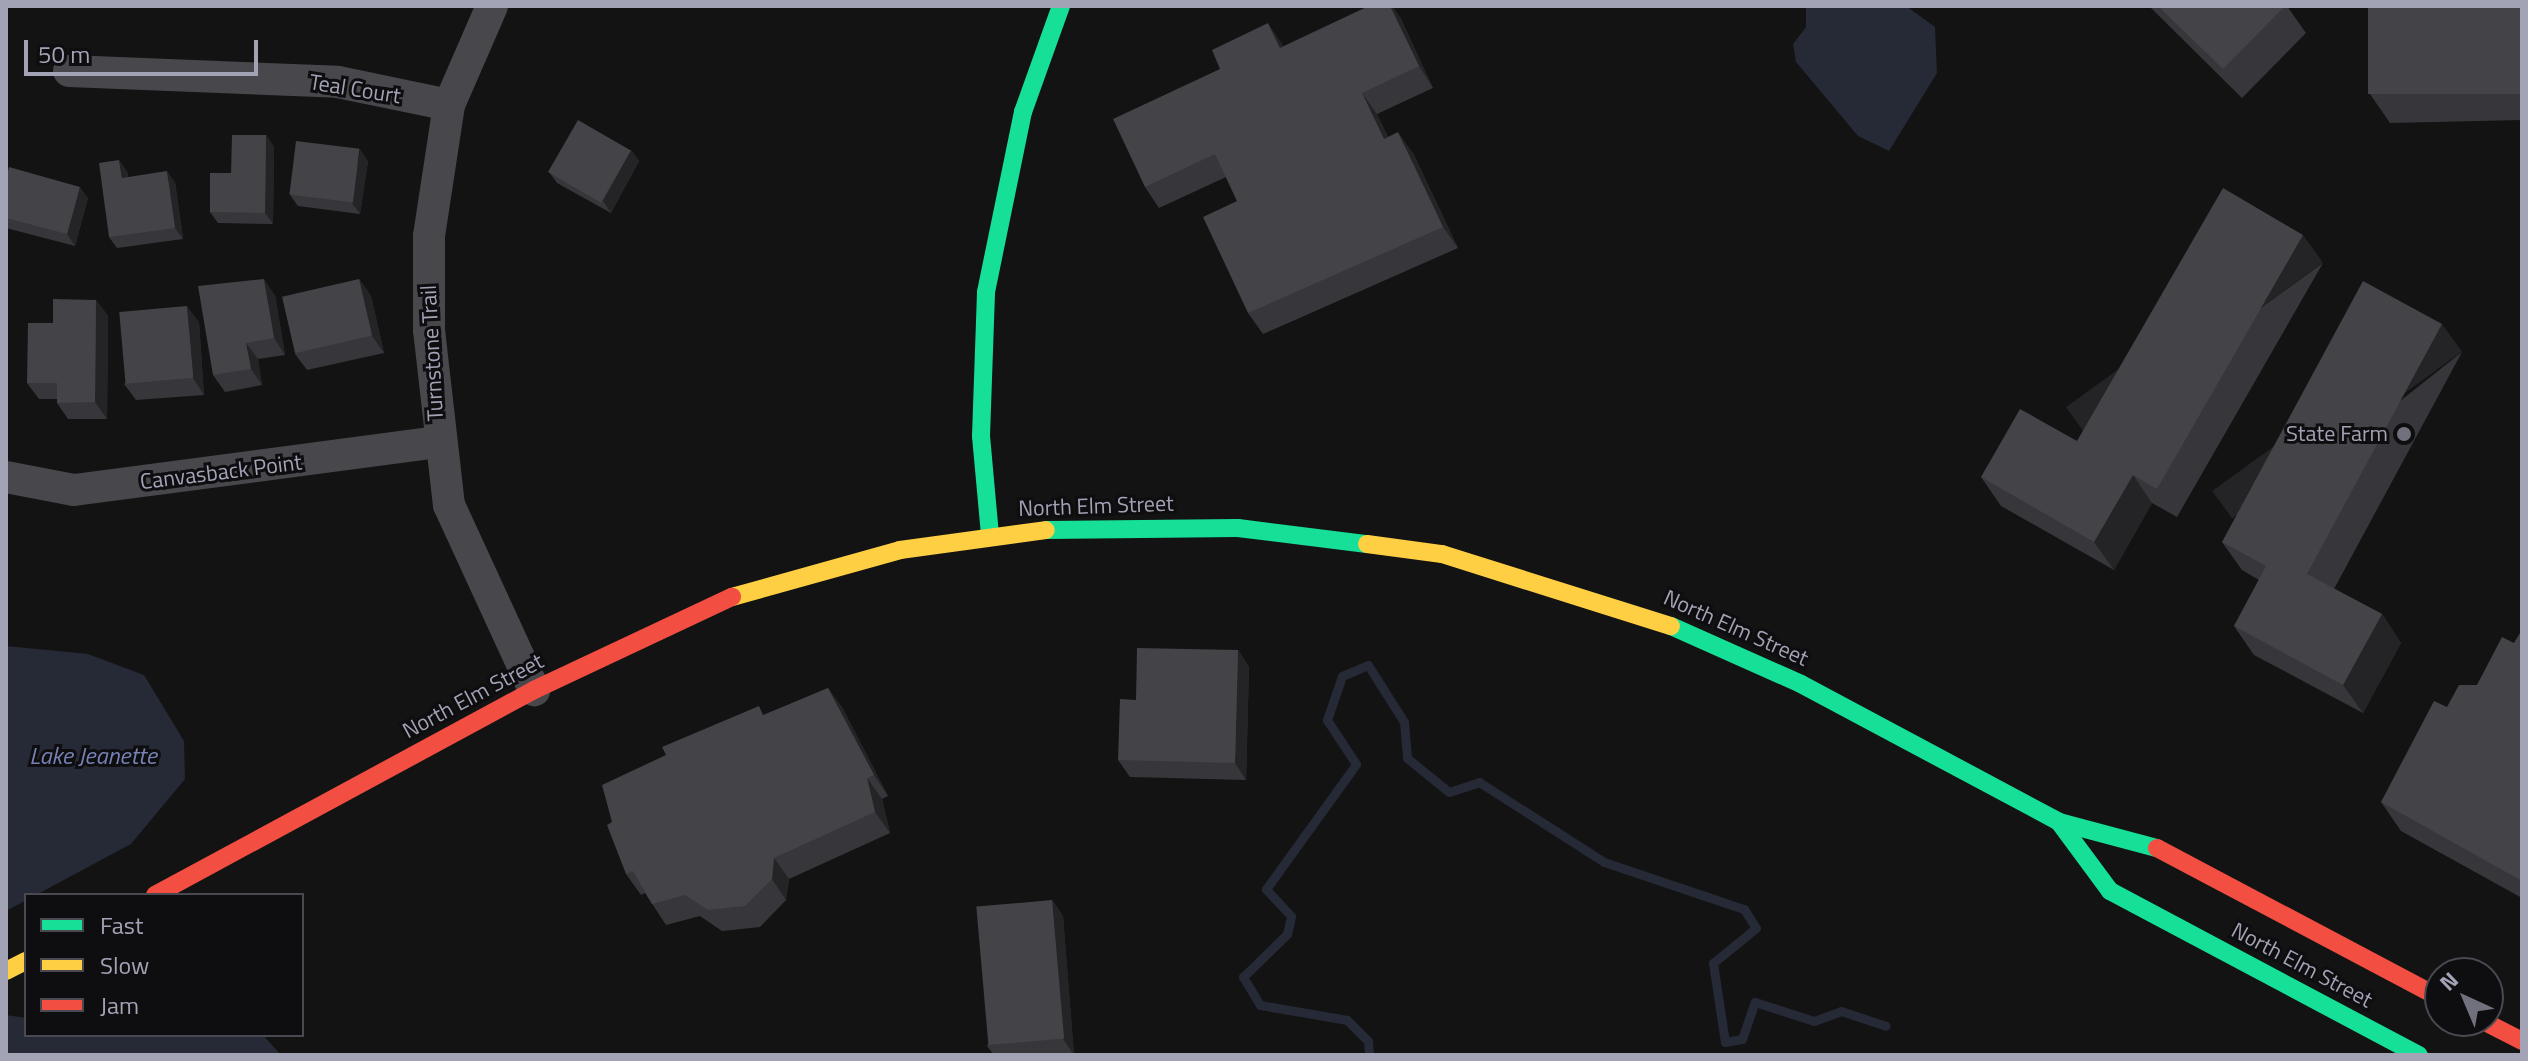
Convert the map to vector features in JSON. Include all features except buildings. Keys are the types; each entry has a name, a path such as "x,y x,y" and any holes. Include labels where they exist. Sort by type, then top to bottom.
{"main road":[{"path":"990,535 981,436 986,292 1023,112 1061,6"},
{"name":"North Elm Street","path":"159,893 534,690 732,597 859,560 990,535 1090,526 1238,528 1400,546 1551,581 1721,644 2059,822 2138,838 2424,990"},
{"name":"North Elm Street","path":"2059,822 2110,891 2419,1055"},
{"path":"2504,1032 2522,1041"}],"street":[{"name":"Turnstone Trail","path":"492,6 449,105 429,236 437,442 467,556 534,690"},
{"name":"Teal Court","path":"69,71 338,82 449,105"},
{"name":"Canvasback Point","path":"6,477 74,490 437,442"}],"water":[{"path":"1806,6 1906,6 1935,27 1937,73 1889,151 1858,136 1796,62 1793,44 1806,27"},
{"name":"Lake Jeanette","path":"6,646 88,654 144,675 184,741 185,779 131,844 40,893 24,893 24,901 6,911"},
{"path":"6,1015 24,1018 24,1037 265,1037 281,1055 6,1055"}],"waterway":[{"path":"1369,1055 1368,1041 1347,1020 1260,1005 1243,977 1287,934 1291,916 1266,889 1356,764 1327,720 1342,676 1368,665 1404,722 1407,758 1449,792 1479,782 1604,862 1744,909 1756,928 1713,963 1725,1042 1742,1039 1755,1002 1814,1021 1841,1011 1886,1026"}],"traffic: fast":[{"path":"990,535 981,436 986,292 1023,112 1061,6"},
{"path":"1046,530 1238,528 1367,544"},
{"path":"1671,626 1801,684 2059,822 2157,848"},
{"path":"2059,822 2110,891 2419,1055"}],"traffic: slow":[{"path":"732,597 900,550 1046,530"},
{"path":"1367,544 1442,554 1671,626"},
{"path":"6,971 24,962"}],"traffic: jam":[{"path":"159,893 534,690 732,597"},
{"path":"2157,848 2424,990"},
{"path":"2504,1032 2522,1041"}],"place":[{"name":"State Farm","path":"2404,434"}]}
